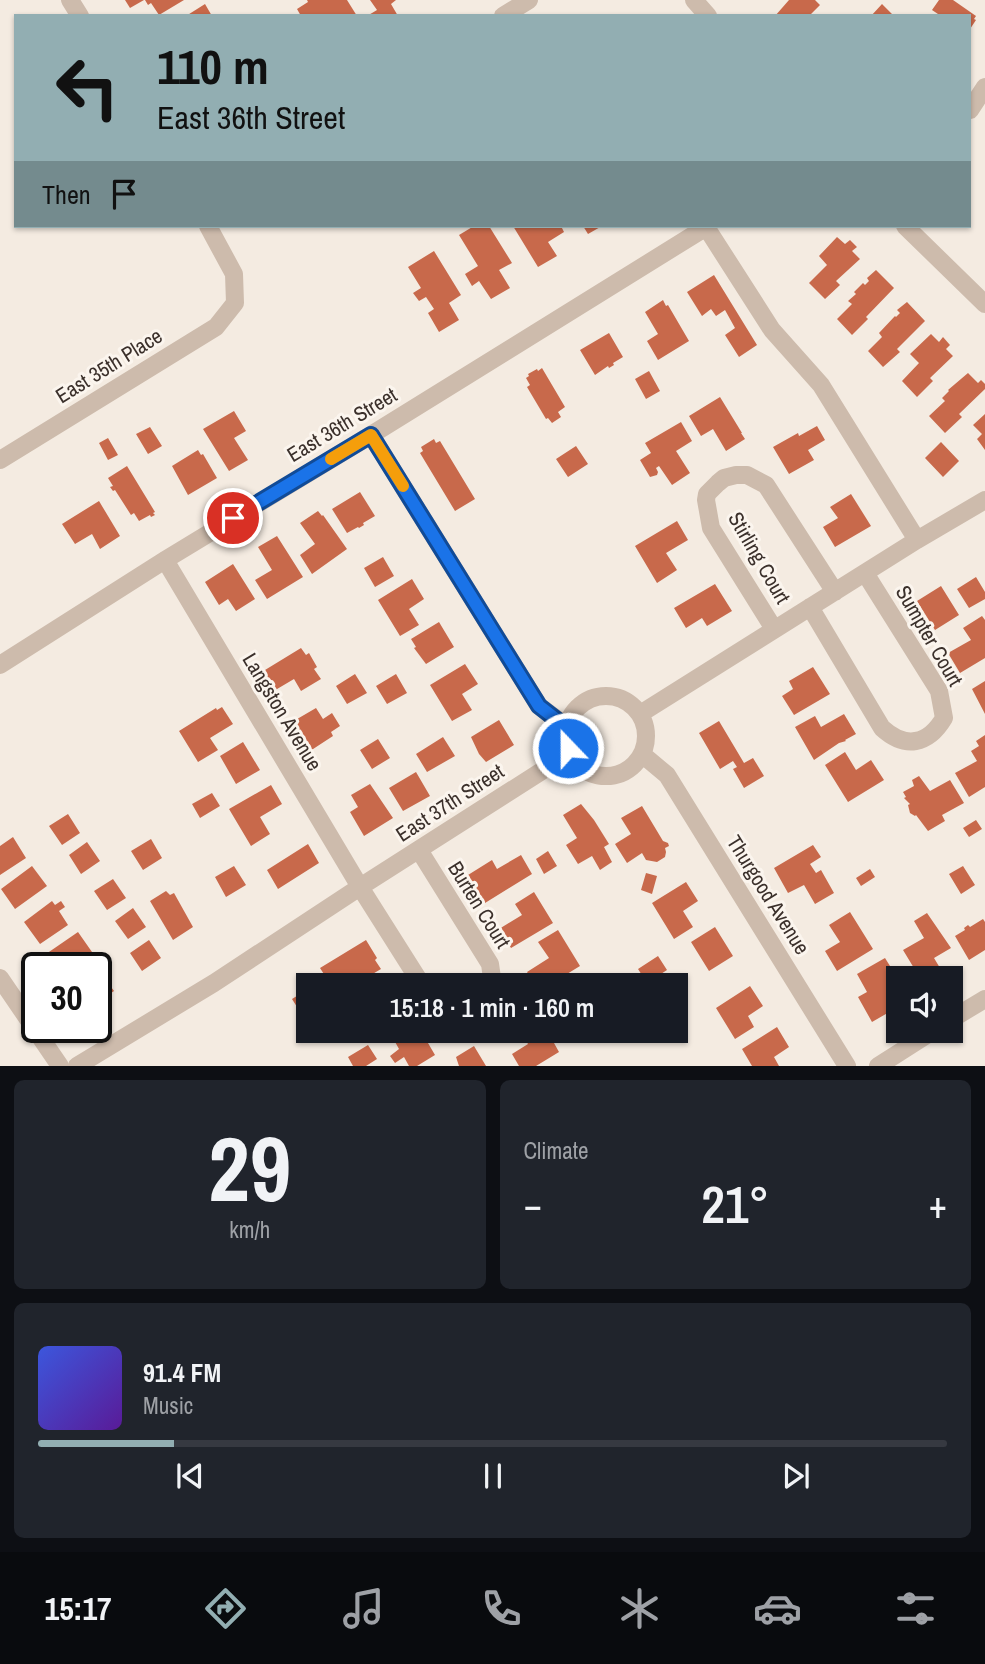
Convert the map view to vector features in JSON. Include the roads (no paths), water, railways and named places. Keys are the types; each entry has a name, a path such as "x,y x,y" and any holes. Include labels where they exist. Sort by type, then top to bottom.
{"street":[{"path":"506,14 529,0"},
{"path":"694,0 707,14"},
{"path":"971,108 985,87"},
{"name":"East 35th Place","path":"0,460 216,327 235,303 234,274 209,228"},
{"name":"East 36th Street","path":"0,665 165,560 704,228"},
{"path":"708,228 772,330 821,385 917,540"},
{"path":"907,228 985,304"},
{"path":"371,435 539,706 566,727"},
{"name":"Stirling Court","path":"774,629 710,528 706,500 708,494 724,478 747,475 766,485 835,592"},
{"path":"640,714 917,540 983,506"},
{"name":"Langston Avenue","path":"165,560 360,887"},
{"name":"Sumpter Court","path":"810,607 882,728 902,741 915,743 926,737 937,729 944,718 939,691 865,573"},
{"path":"604,695 625,700 640,714 647,734 643,755 636,764 627,771 608,777 587,772 579,766 570,753 565,737 570,717 584,701 604,695"},
{"name":"East 37th Street","path":"77,1066 214,983 570,753"},
{"name":"Thurgood Avenue","path":"643,755 667,775 847,1066"},
{"name":"Burten Court","path":"419,850 490,964 491,973"},
{"path":"360,887 414,973"},
{"path":"0,978 60,1066"},
{"path":"963,1012 985,999"},
{"path":"878,1066 914,1043"}]}
